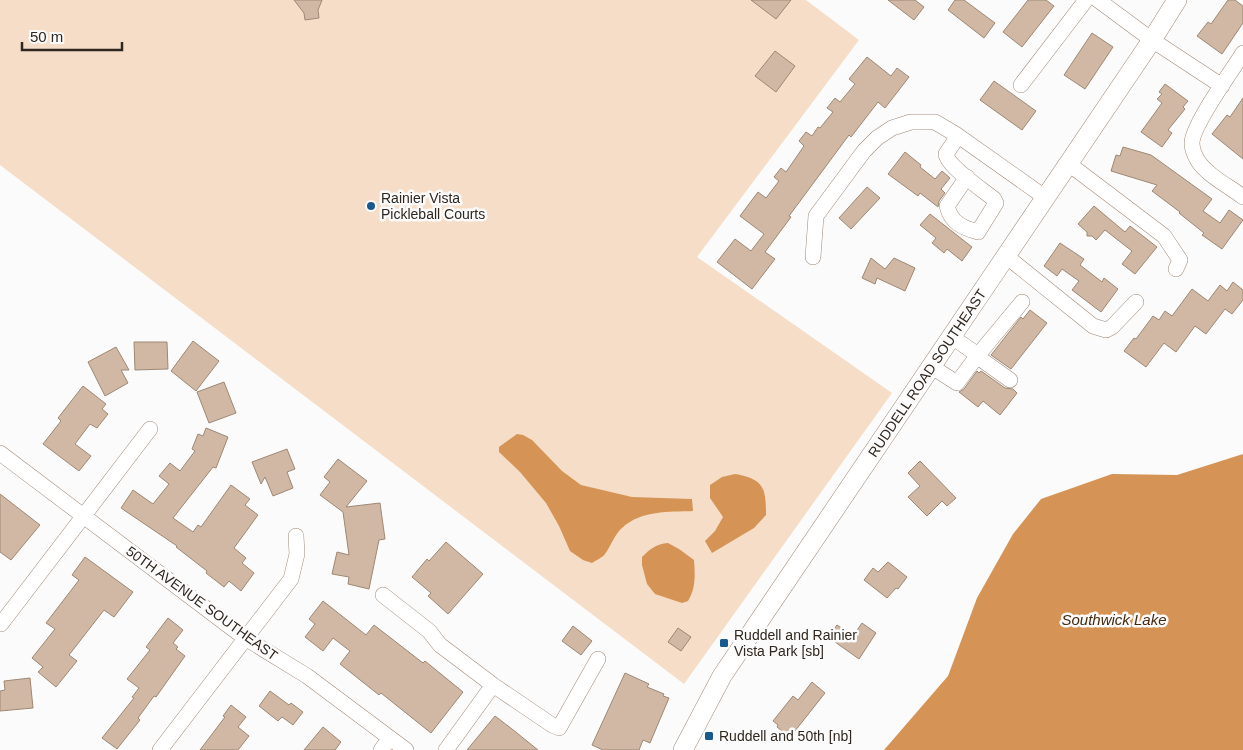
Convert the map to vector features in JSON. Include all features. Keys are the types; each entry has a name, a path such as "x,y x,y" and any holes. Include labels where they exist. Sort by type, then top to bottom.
{"main road":[{"name":"RUDDELL ROAD SOUTHEAST","path":"683,750 722,676 1178,0"}],"street":[{"path":"1021,85 1086,0"},
{"path":"1098,0 1152,40 1222,86"},
{"path":"1243,53 1194,133 1193,148 1199,163 1243,197"},
{"path":"813,257 816,216 864,151 877,138 892,128 911,122 935,122 1046,198"},
{"path":"958,136 946,154 946,159 967,177"},
{"path":"1069,164 1164,236 1180,260 1176,269"},
{"path":"1006,256 1093,326 1106,330 1112,327 1136,302"},
{"path":"932,366 957,382 1022,302"},
{"path":"952,337 1010,380"},
{"path":"1,624 150,429"},
{"name":"50TH AVENUE SOUTHEAST","path":"0,453 245,638 307,676 385,744 406,750"},
{"path":"160,750 291,579 297,554 296,536"},
{"path":"383,595 429,631 440,645 493,686 559,728 598,659"},
{"path":"446,750 493,686"}],"shaded area":[{"path":"0,0 806,0 859,40 697,257 892,393 684,684 0,165"}],"water":[{"path":"517,434 532,440 562,471 581,485 632,497 692,499 693,511 656,513 638,518 619,531 602,557 592,563 583,560 570,551 546,503 520,472 499,452 499,447"},
{"name":"Southwick Lake","path":"1243,454 1243,750 884,750 948,676 977,598 1013,534 1041,499 1112,474 1177,475"},
{"path":"735,474 758,482 764,491 766,515 754,528 712,553 705,541 715,531 723,517 710,498 710,485 722,477"},
{"path":"668,543 694,560 694,586 688,601 682,603 655,594 647,584 642,565 642,557 657,546"}],"building":[{"path":"294,0 322,0 318,10 319,18 305,20 304,13"},
{"path":"751,0 791,0 776,19"},
{"path":"888,0 915,0 924,7 914,20"},
{"path":"955,0 964,0 995,23 984,38 948,10"},
{"path":"1028,0 1046,0 1054,6 1022,47 1003,32"},
{"path":"1228,0 1235,0 1243,6 1243,23 1222,54 1197,36 1208,22 1211,24"},
{"path":"1092,33 1113,47 1085,89 1064,75"},
{"path":"775,51 795,66 776,92 755,76"},
{"path":"867,57 891,76 897,68 909,77 885,108 878,102 851,137 849,135 789,216 791,217 765,252 775,259 752,289 717,262 735,239 751,251 764,234 740,216 758,192 766,198 779,181 774,177 781,168 786,172 804,146 799,141 806,132 812,136 833,112 827,108 835,98 840,102 855,84 849,79"},
{"path":"994,81 1036,111 1022,130 980,100"},
{"path":"1165,84 1188,101 1183,107 1185,109 1168,130 1172,133 1162,147 1141,132 1162,103 1157,99 1162,94 1159,92"},
{"path":"1243,98 1243,159 1212,134 1227,115 1230,117"},
{"path":"1123,147 1151,155 1212,199 1203,211 1220,223 1229,210 1243,220 1222,249 1202,235 1204,233 1152,191 1157,185 1111,171 1116,155 1120,156"},
{"path":"905,152 935,179 942,171 950,178 941,189 945,193 939,201 938,207 920,193 918,196 888,174"},
{"path":"867,187 880,198 851,229 839,218"},
{"path":"1094,206 1125,232 1130,226 1157,247 1135,274 1122,264 1132,251 1105,230 1096,240 1092,236 1087,236 1087,232 1078,224"},
{"path":"930,214 972,247 962,261 947,249 944,253 932,243 936,238 920,225"},
{"path":"1060,243 1084,259 1080,265 1102,282 1104,278 1118,289 1101,312 1072,290 1079,281 1062,269 1057,276 1044,266"},
{"path":"871,258 885,269 894,258 915,268 905,291 877,278 875,284 862,278"},
{"path":"1233,282 1243,290 1243,300 1232,314 1225,309 1206,334 1195,326 1176,352 1164,343 1146,367 1124,351 1134,338 1136,339 1153,316 1159,320 1165,311 1172,316 1192,289 1208,301 1220,285 1227,291"},
{"path":"1030,310 1047,323 1011,369 991,355 1021,317 1023,319"},
{"path":"193,341 219,361 196,391 171,371"},
{"path":"134,342 167,342 168,369 135,370"},
{"path":"116,347 129,370 121,370 128,383 105,396 88,362"},
{"path":"977,371 979,373 981,371 1005,388 1013,389 1017,393 1000,415 983,401 978,407 959,392 964,389"},
{"path":"224,382 236,413 209,423 197,392"},
{"path":"83,386 106,404 102,409 108,414 97,428 90,424 75,444 91,456 79,471 43,444 61,421 58,418"},
{"path":"206,428 228,437 216,468 213,467 173,518 193,532 198,525 201,527 231,485 250,499 245,505 258,515 234,548 246,558 242,563 254,573 241,591 229,581 224,587 177,546 121,508 133,490 153,504 169,484 159,476 170,463 180,471 195,451 192,449 198,434 203,436"},
{"path":"287,449 295,469 287,472 293,488 273,496 265,477 261,484 252,462"},
{"path":"338,459 367,481 346,507 380,503 385,539 379,540 369,589 348,584 349,577 332,574 337,552 349,555 343,512 320,495 330,482 324,477"},
{"path":"920,461 956,498 947,506 942,501 927,516 908,497 920,486 908,473"},
{"path":"0,494 40,525 11,560 0,552"},
{"path":"446,542 483,574 448,614 428,596 431,593 412,577 427,559 429,561"},
{"path":"85,557 133,592 114,617 104,610 69,655 77,661 56,687 38,672 43,667 32,658 55,629 46,623 79,580 72,575"},
{"path":"888,562 907,577 898,589 896,588 887,598 864,580 873,568 878,572"},
{"path":"323,601 366,635 374,625 423,663 425,661 463,692 431,733 381,693 379,695 340,664 350,651 333,638 323,651 305,637 315,624 309,619"},
{"path":"168,618 183,630 173,643 178,647 176,649 185,656 117,749 102,738 134,698 132,697 139,688 127,679 150,650 146,647"},
{"path":"862,623 876,633 859,659 828,637 837,625 853,636"},
{"path":"573,626 592,641 581,655 562,641"},
{"path":"678,628 691,637 681,651 668,642"},
{"path":"625,673 649,684 647,687 669,698 650,743 643,740 639,750 603,750 592,745"},
{"path":"30,678 33,708 0,711 0,691 5,690 4,681"},
{"path":"812,682 825,693 791,736 787,735 773,721 793,696 798,700"},
{"path":"270,691 289,705 291,703 303,712 293,725 282,717 278,721 259,706"},
{"path":"231,705 246,717 238,727 249,736 238,750 200,750 225,717 223,716"},
{"path":"495,716 512,729 538,750 467,750"},
{"path":"323,727 341,742 335,750 304,750"}],"place":[{"name":"Rainier Vista Pickleball Courts","path":"371,206"},
{"name":"Ruddell and Rainier Vista Park [sb]","path":"724,643"},
{"name":"Ruddell and 50th [nb]","path":"709,736"}]}
